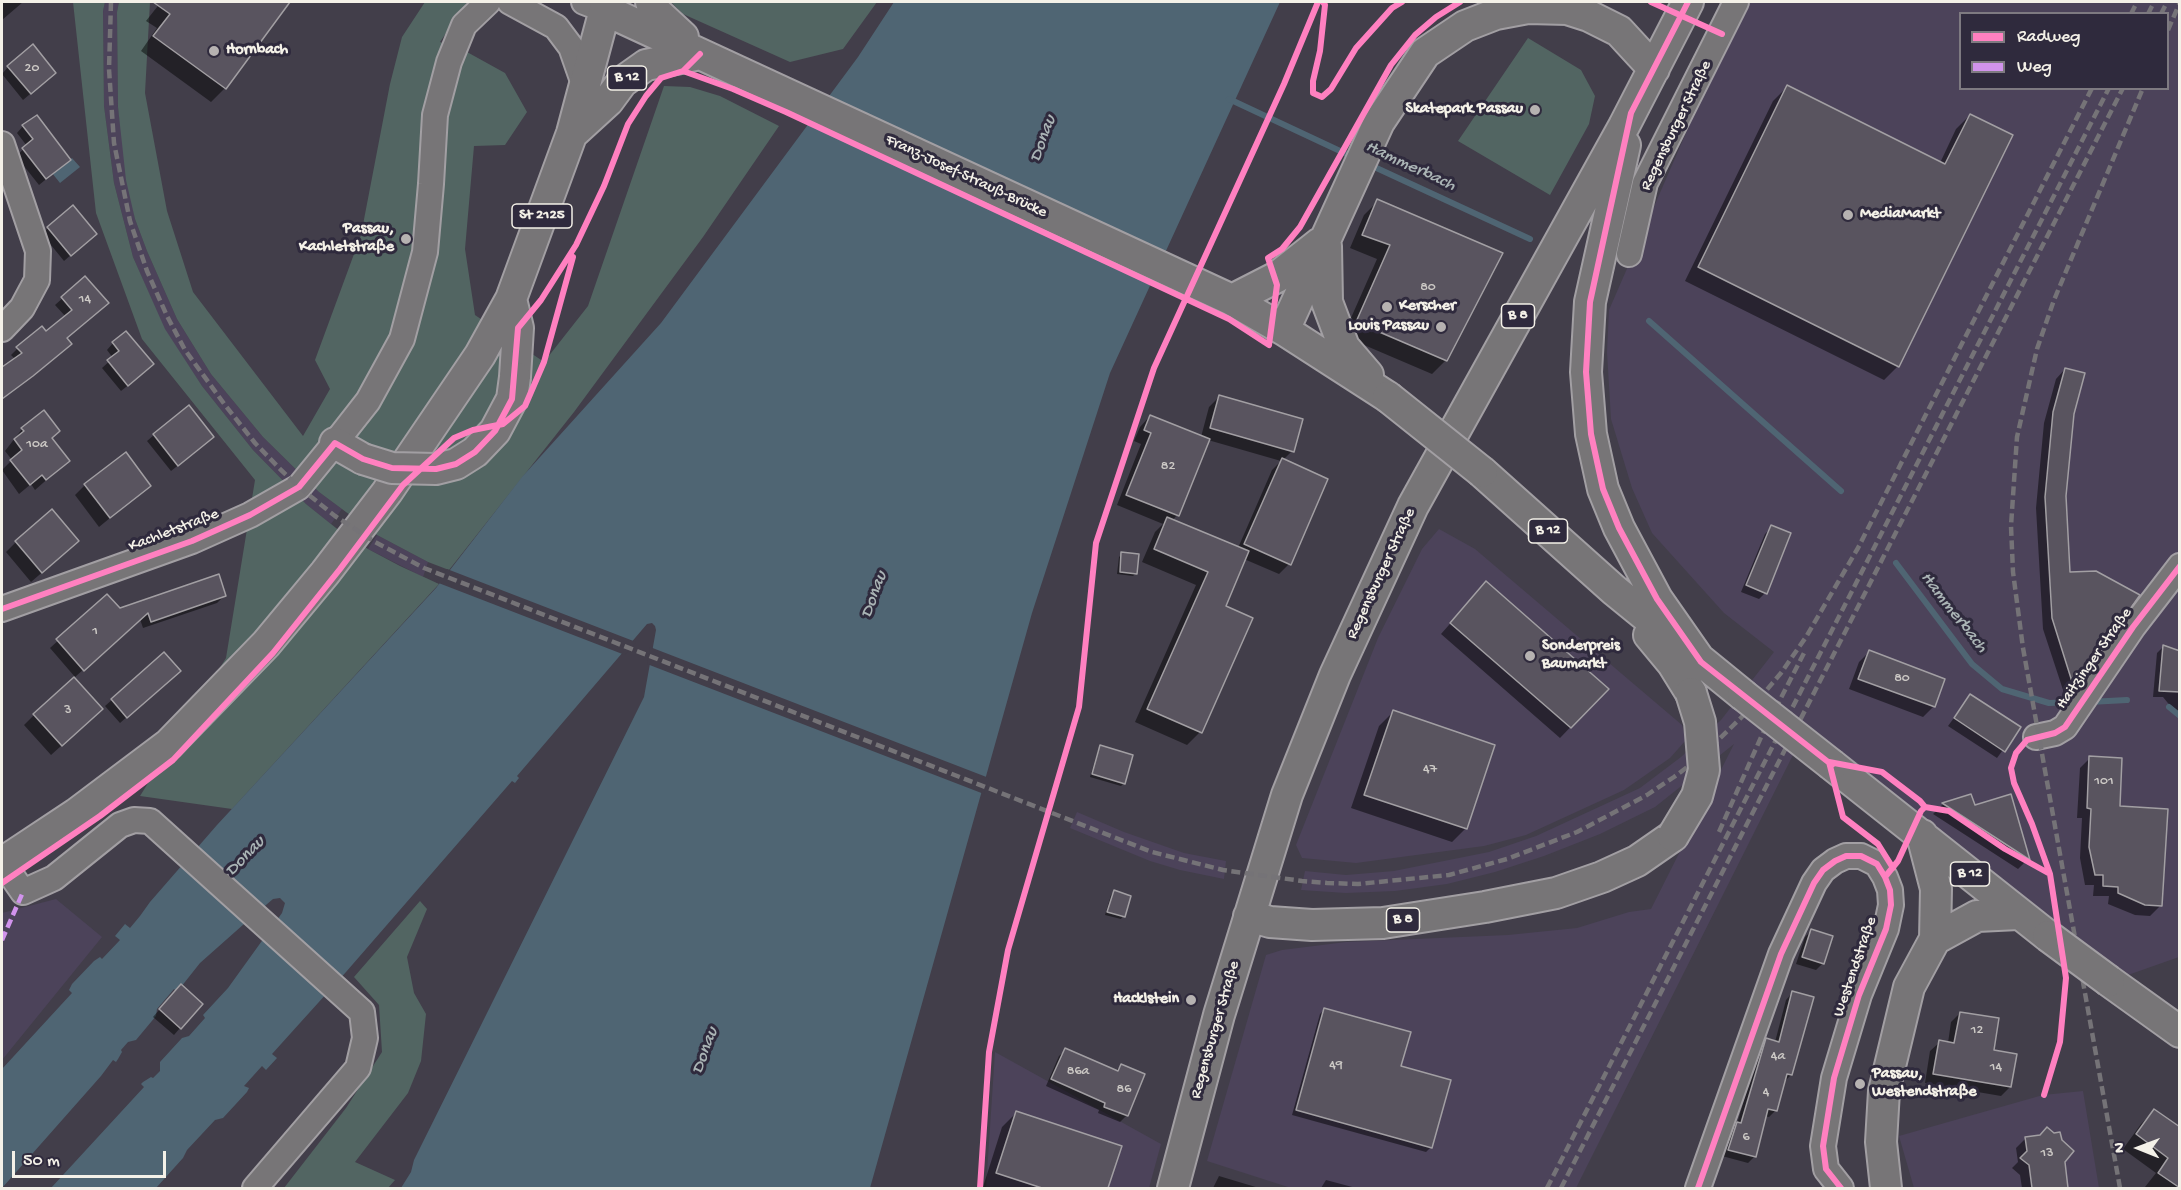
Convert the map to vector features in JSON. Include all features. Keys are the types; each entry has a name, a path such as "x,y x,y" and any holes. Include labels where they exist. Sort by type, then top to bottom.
{"main road":[{"path":"651,2 655,11 700,54"},
{"name":"Regensburger Straße","path":"1173,1188 1249,916 1292,784 1335,675 1413,506 1631,113 1688,2"},
{"name":"St 2125","path":"2,863 76,814 169,744 267,644 387,492 480,355 511,299 572,133 585,87 598,4"},
{"name":"Franz-Josef-Strauß-Brücke","path":"598,4 700,54 1232,300"},
{"path":"1284,330 1379,122 1425,53 1465,26 1496,14 1528,8 1575,5 1589,16 1619,31 1654,69"},
{"name":"B 12","path":"572,133 608,100 622,82 646,65 700,54"},
{"name":"B 8","path":"1631,113 1590,302 1586,372 1591,434 1604,489 1619,528 1657,599 1701,662"},
{"path":"1232,300 1277,277 1326,239"},
{"path":"1326,239 1327,302 1337,329 1344,346 1388,397"},
{"path":"335,443 363,459 392,468 436,469 456,464 475,452 495,431 512,399 518,328 511,299"},
{"name":"B 12","path":"1232,300 1284,330 1388,397 1482,472 1614,590 1701,662 1922,835 2018,914 2180,1032"},
{"name":"B 8","path":"1249,916 1270,922 1312,925 1383,923 1485,907 1556,893 1602,877 1636,861 1673,836 1697,796 1704,770 1700,722 1691,693 1672,664 1614,590"},
{"path":"1886,1188 1881,1142 1884,1091 1909,987 1935,939 1935,889 1922,835"},
{"path":"1935,939 1977,916 2018,914"},
{"path":"2109,981 2160,1000 2180,1004"}],"street":[{"name":"Kachletstraße","path":"2,609 192,541 250,515 299,487 335,443 368,401 402,339 425,252 435,115 449,62 464,25 488,2"},
{"path":"510,2 556,27 571,47 585,87"},
{"name":"Regensburger Straße","path":"1629,254 1645,183 1736,2"},
{"path":"2,144 38,251 37,280 22,308 2,328"},
{"name":"Haitzinger Straße","path":"2036,737 2055,733 2065,727 2180,566"},
{"path":"2,863 23,892 54,878 120,825 134,820 150,821 362,1012 365,1038 358,1068 255,1188"},
{"name":"Westendstraße","path":"1698,1188 1780,954 1814,883 1823,870 1835,861 1846,856 1861,856 1877,864 1885,877 1890,890 1891,905 1886,929 1859,995 1834,1078 1823,1146 1826,1170 1840,1188"}],"shaded area":[{"path":"73,2 105,2 103,11 104,106 114,183 133,257 165,329 202,386 253,450 306,504 336,528 368,549 439,584 232,809 140,796 226,658 255,480 142,339 96,213"},
{"path":"105,2 119,2 117,12 118,107 135,219 147,251 177,319 211,374 263,437 319,492 342,509 331,524 306,504 253,450 202,386 164,329 133,257 114,183 104,106 103,11"},
{"path":"119,2 150,2 145,93 167,211 193,292 303,436 330,389 315,360 361,235 390,84 402,37 425,2 467,2 440,42 467,52 505,73 527,112 505,145 474,146 465,249 475,315 544,362 588,306 664,86 690,87 720,96 779,126 703,237 574,412 449,570 428,562 377,535 319,492 263,437 211,374 177,319 135,219 126,180 118,107 117,12"},
{"path":"671,2 877,2 843,49 790,62 683,14"},
{"path":"1750,2 2179,2 2179,957 2111,981 1800,741 1576,1188 1291,1188 1207,1161 1266,955 1282,950 1346,942 1508,935 1577,928 1629,912 1651,909 1734,744 1655,807 1600,834 1544,856 1447,884 1395,891 1346,893 1301,890 1305,871 1346,875 1394,871 1489,852 1536,836 1640,788 1681,757 1721,720 1774,652 1724,613 1652,533 1632,488 1611,419 1607,352 1609,310 1693,117"},
{"name":"Skatepark Passau","path":"1528,38 1581,70 1595,96 1589,124 1550,195 1458,141"},
{"path":"1439,529 1475,549 1682,725 1686,740 1670,758 1624,790 1526,835 1484,846 1356,863 1302,858 1296,845 1378,638 1422,549"},
{"path":"377,535 428,562 423,577 368,549"},
{"path":"1077,812 1124,832 1184,853 1226,861 1224,879 1150,861 1070,828"},
{"path":"56,899 102,937 2,1060 2,913"},
{"path":"420,901 427,909 407,957 414,993 426,1014 421,1061 408,1093 355,1162 395,1180 388,1188 284,1188 346,1108 382,1052 379,1005 354,977"},
{"path":"995,1052 1161,1144 1149,1188 986,1188"},
{"path":"2083,1091 2099,1188 1914,1188 1899,1136 2043,1095"}],"water":[{"name":"Donau","path":"894,2 1280,2 1110,373 1032,613 870,1188 401,1188 411,1172 414,1160 644,697 656,630 652,623 647,624 517,776 519,778 515,783 512,781 272,1054 277,1058 266,1070 262,1066 244,1086 249,1088 247,1092 223,1118 215,1120 156,1188 51,1188 144,1087 141,1084 153,1078 160,1071 160,1062 205,1018 203,1015 228,988 282,913 285,903 280,898 273,899 200,963 177,992 174,989 136,1040 128,1042 121,1050 116,1062 113,1060 2,1188 2,1069 72,993 69,990 72,984 94,961 100,957 102,959 120,940 115,936 125,924 130,928 217,825 436,588 522,477 661,323 858,57"},
{"path":"72,158 80,167 60,183 52,173"}],"pier":[{"path":"447,569 636,642 625,655 436,582"},
{"path":"650,647 989,778 984,794 647,664"}],"building":[{"name":"Hornbach","path":"153,2 290,2 226,89 153,36 170,14"},
{"path":"33,44 56,73 31,94 7,66"},
{"name":"MediaMarkt","path":"1787,85 1945,164 1970,114 2013,135 1899,367 1698,267"},
{"path":"37,115 71,160 46,179 22,148 33,139 22,125"},
{"path":"1377,199 1503,253 1447,361 1356,322 1390,245 1362,235"},
{"path":"73,205 97,234 71,256 47,227"},
{"path":"85,276 109,303 67,338 72,344 2,399 2,367 22,353 16,347 42,326 46,331 72,310 61,297"},
{"path":"126,331 154,364 128,386 107,360 119,351 112,342"},
{"path":"2065,368 2085,373 2074,414 2066,496 2070,572 2096,571 2140,595 2074,688 2052,618 2045,497 2053,412"},
{"path":"1219,395 1303,419 1294,452 1210,428"},
{"path":"189,405 214,437 178,466 153,434"},
{"path":"44,410 60,431 52,438 70,461 46,480 42,475 30,485 10,460 22,450 14,439 24,431 21,428"},
{"path":"1150,415 1210,439 1179,516 1126,495 1151,433 1144,430"},
{"path":"126,452 151,486 110,518 84,484"},
{"path":"1282,458 1328,479 1291,565 1244,544"},
{"path":"52,509 79,541 42,573 15,541"},
{"path":"1167,517 1249,551 1226,606 1253,618 1202,733 1147,709 1208,572 1154,549"},
{"path":"1771,525 1791,533 1767,594 1746,585"},
{"path":"1121,552 1139,554 1137,574 1120,572"},
{"path":"219,574 226,596 151,622 148,613 84,671 56,639 107,594 120,608"},
{"name":"Sonderpreis Baumarkt","path":"1486,581 1609,689 1571,728 1450,623"},
{"path":"2163,645 2180,651 2180,692 2159,691"},
{"path":"1869,650 1945,679 1935,707 1858,679"},
{"path":"164,652 181,671 127,718 111,699"},
{"path":"74,677 103,709 62,746 33,714"},
{"path":"1970,694 2021,727 2005,752 1954,718"},
{"path":"1393,710 1495,745 1467,829 1364,795"},
{"path":"1100,745 1133,755 1125,784 1092,774"},
{"path":"2089,756 2122,758 2120,806 2168,809 2162,906 2145,905 2118,893 2118,887 2103,886 2103,875 2095,875 2089,847 2091,809 2087,808"},
{"path":"1971,794 1975,805 2011,794 2030,860 1942,803"},
{"path":"1114,890 1131,896 1125,917 1107,912"},
{"path":"1811,929 1833,936 1824,964 1802,957"},
{"path":"181,984 203,1004 181,1029 159,1009"},
{"path":"1792,991 1814,997 1792,1075 1787,1074 1777,1111 1768,1109 1756,1157 1728,1150 1737,1122 1741,1123 1766,1038 1779,1042"},
{"path":"1324,1008 1411,1032 1401,1066 1451,1080 1432,1148 1296,1110"},
{"path":"1960,1012 1999,1018 1994,1050 2017,1054 2011,1087 1933,1074 1939,1040 1954,1043"},
{"path":"1065,1048 1118,1071 1121,1064 1145,1074 1128,1116 1104,1107 1105,1103 1051,1079"},
{"path":"2154,1109 2180,1127 2180,1188 2158,1173 2168,1158 2136,1134"},
{"path":"1016,1111 1122,1146 1108,1188 1042,1188 996,1173"},
{"path":"2047,1127 2054,1133 2060,1132 2062,1140 2074,1151 2065,1162 2068,1188 2032,1188 2029,1165 2020,1158 2027,1151 2025,1137 2040,1135"}],"waterway":[{"name":"Hammerbach","path":"1229,99 1355,158"},
{"name":"Hammerbach","path":"1370,165 1530,239"},
{"name":"Hammerbach","path":"1649,321 1841,491"},
{"name":"Hammerbach","path":"1896,563 1972,664 2002,689 2049,703 2073,702"},
{"name":"Hammerbach","path":"2089,702 2127,700"},
{"name":"Hammerbach","path":"2169,707 2180,716"}],"railway":[{"path":"111,2 109,69 114,143 130,221 147,271 185,350 225,405 255,443 281,470 335,516 375,542 424,568 1152,852 1223,870 1327,883 1358,884 1449,875 1507,859 1577,832 1647,795 1674,777 1702,756 1754,705 1781,673 1806,637 1858,548 2091,90"},
{"path":"2132,12 2137,2"},
{"path":"2149,12 2154,2"},
{"path":"2162,12 2167,2"},
{"path":"2169,28 2180,2"},
{"path":"1547,1188 2108,90"},
{"path":"1561,1188 2122,90"},
{"path":"2120,1188 2023,648 2013,572 2011,526 2017,437 2037,349 2054,300 2142,90"},
{"path":"1719,832 1762,735 1804,653"}],"marked path":[{"path":"2,940 23,892"}],"cycle path":[{"path":"980,1188 989,1052 1008,950 1079,707 1096,543 1154,368 1284,84 1318,2"},
{"path":"1323,2 1325,5 1320,51 1313,81 1313,93 1322,97 1331,89 1356,48 1392,8 1402,2"},
{"path":"683,71 786,112 1229,319 1269,345 1277,285 1268,258 1282,249 1300,227 1391,65 1415,35 1436,17 1460,2"},
{"path":"1651,2 1722,34"},
{"path":"1688,2 1631,113 1590,302 1586,372 1591,434 1603,489 1619,528 1657,599 1701,662 1832,765"},
{"path":"2,609 192,541 250,515 299,487 335,443 363,459 392,468 436,469 456,464 475,452 495,431 512,399 518,328 541,300 576,245 604,186 628,124 661,78 683,71 700,54"},
{"path":"2,883 100,816 173,760 273,653 403,485 454,438 473,430 503,424 525,406 544,362 573,257"},
{"path":"1885,877 1898,861 1925,807 1949,811 2005,849 2050,874 2014,783 2011,768 2016,753 2027,740 2055,733 2065,727 2133,627 2180,566"},
{"path":"1893,868 1878,844 1843,817 1829,762 1882,772 1925,807"},
{"path":"1698,1188 1781,954 1814,883 1823,870 1835,861 1846,856 1861,856 1877,864 1885,877 1890,890 1891,905 1886,929 1859,995 1834,1078 1823,1146 1826,1169 1841,1188"},
{"path":"2044,1095 2060,1042 2066,978 2050,874"}],"place":[{"name":"Hornbach","path":"214,51"},
{"name":"Skatepark Passau","path":"1535,110"},
{"name":"MediaMarkt","path":"1848,215"},
{"name":"Passau, Kachletstraße","path":"406,239"},
{"name":"Kerscher","path":"1387,307"},
{"name":"Louis Passau","path":"1441,327"},
{"name":"Sonderpreis Baumarkt","path":"1530,656"},
{"name":"Hacklstein","path":"1191,1000"},
{"name":"Passau, Westendstraße","path":"1860,1084"}]}
